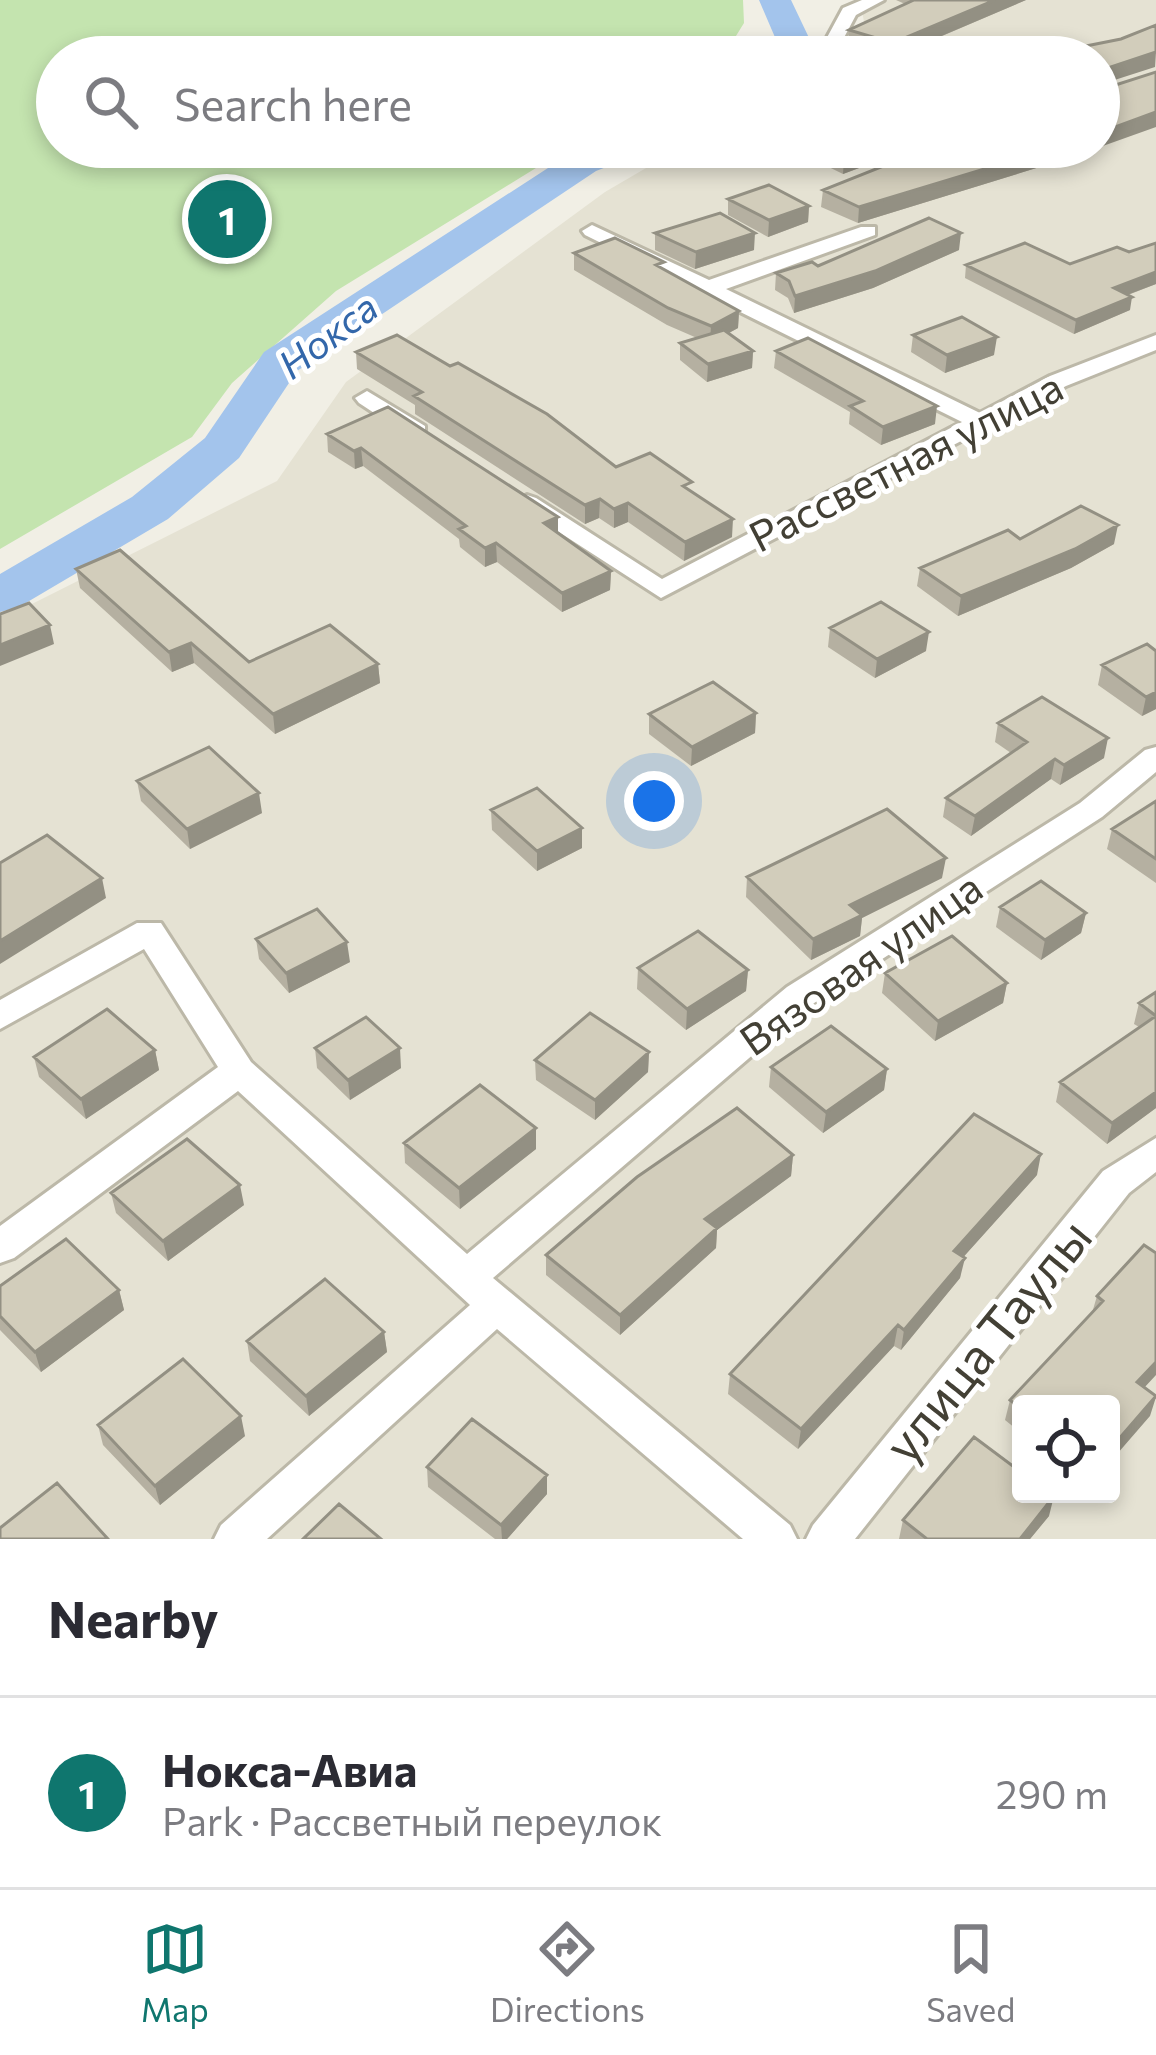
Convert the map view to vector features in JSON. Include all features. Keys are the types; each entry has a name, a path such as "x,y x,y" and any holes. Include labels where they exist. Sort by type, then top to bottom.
{"street":[{"path":"837,36 849,13 876,0"},
{"path":"592,231 980,422"},
{"path":"707,288 868,231"},
{"name":"Рассветная улица","path":"504,488 661,590 1058,381 1156,342"},
{"path":"367,398 445,449"},
{"name":"Вязовая улица","path":"236,1539 482,1291 800,996 1091,809 1156,758"},
{"path":"0,1016 148,932 239,1071 482,1291 775,1539"},
{"path":"0,1247 239,1071"},
{"name":"улица Таулы","path":"828,1539 1116,1182 1156,1152"}],"shaded area":[{"path":"860,0 1156,0 1156,1539 0,1539 0,620 277,481 346,382 605,192 646,168 1120,168 1120,36 867,36"}],"green space":[{"path":"0,0 743,0 744,23 736,36 36,36 36,168 536,168 336,291 232,383 192,437 0,549"}],"building":[{"path":"914,0 995,0 910,36 869,36 849,30"},
{"path":"1156,25 1156,52 1120,64 1121,39"},
{"path":"1156,72 1156,112 1120,125 1120,84"},
{"path":"878,168 988,168 859,207 823,190"},
{"path":"769,185 809,206 769,220 728,199"},
{"path":"720,213 755,233 696,252 655,233"},
{"path":"929,218 961,233 875,271 795,296 789,281 776,273 812,262 818,266"},
{"path":"615,238 664,262 656,265 739,311 711,326 668,308 574,253"},
{"path":"1025,243 1070,264 1117,247 1129,252 1156,243 1156,272 1114,288 1132,297 1076,320 966,265"},
{"path":"962,317 997,337 947,355 913,335"},
{"path":"724,330 753,351 708,364 680,343"},
{"path":"397,335 450,366 458,363 547,414 616,467 650,453 692,482 683,486 733,519 685,542 628,503 614,509 600,499 585,505 414,396 422,392 356,352"},
{"path":"808,338 937,406 883,427 850,406 863,401 776,351"},
{"path":"388,407 558,517 544,523 611,571 562,593 496,543 485,548 459,529 466,526 361,448 354,451 327,434"},
{"path":"1081,506 1118,525 1075,549 961,596 920,568 1008,530 1020,539"},
{"path":"120,550 249,662 330,625 378,664 273,714 191,643 169,652 76,569"},
{"path":"881,602 929,632 877,659 830,628"},
{"path":"29,603 50,625 0,645 0,614"},
{"path":"1147,644 1156,651 1156,692 1146,697 1102,665"},
{"path":"713,682 756,713 692,747 649,714"},
{"path":"1042,697 1108,738 1064,765 1055,759 975,816 946,798 1027,742 998,723"},
{"path":"209,747 259,793 187,829 137,781"},
{"path":"537,788 582,828 537,851 491,810"},
{"path":"1156,801 1156,859 1112,829"},
{"path":"887,809 946,858 850,905 862,915 813,939 747,877"},
{"path":"47,835 102,878 0,941 0,863"},
{"path":"1041,881 1086,913 1045,940 1000,907"},
{"path":"317,909 347,942 286,973 256,939"},
{"path":"698,931 748,970 687,1009 638,968"},
{"path":"952,936 1007,983 938,1021 885,973"},
{"path":"1156,992 1156,1016 1139,1003"},
{"path":"107,1009 155,1050 81,1099 34,1057"},
{"path":"590,1013 649,1052 595,1100 535,1060"},
{"path":"1156,1016 1156,1092 1112,1123 1060,1082"},
{"path":"366,1017 400,1048 348,1080 315,1048"},
{"path":"831,1026 887,1069 826,1112 771,1067"},
{"path":"480,1085 536,1128 459,1188 404,1143"},
{"path":"737,1108 793,1155 705,1219 717,1228 620,1315 546,1255 637,1177"},
{"path":"974,1114 1041,1154 954,1251 965,1258 904,1330 898,1325 801,1429 730,1374"},
{"path":"187,1139 240,1185 163,1241 111,1193"},
{"path":"66,1239 119,1290 35,1352 0,1316 0,1286"},
{"path":"1144,1245 1156,1253 1156,1362 1137,1382 1156,1396 1120,1438 1120,1395 1015,1395 1103,1301 1097,1296"},
{"path":"325,1279 384,1332 306,1396 247,1341"},
{"path":"183,1359 241,1416 155,1486 98,1425"},
{"path":"472,1419 547,1475 501,1525 427,1467"},
{"path":"974,1437 1012,1465 1012,1503 1048,1503 1020,1539 927,1539 903,1520"},
{"path":"57,1483 108,1539 0,1539 0,1528"},
{"path":"339,1504 381,1539 303,1539"}],"waterway":[{"name":"Нокса","path":"775,0 791,36"},
{"name":"Нокса","path":"0,596 150,508 222,448 280,362 574,168"}],"place":[{"name":"Нокса-Авиа","path":"227,219"}]}
